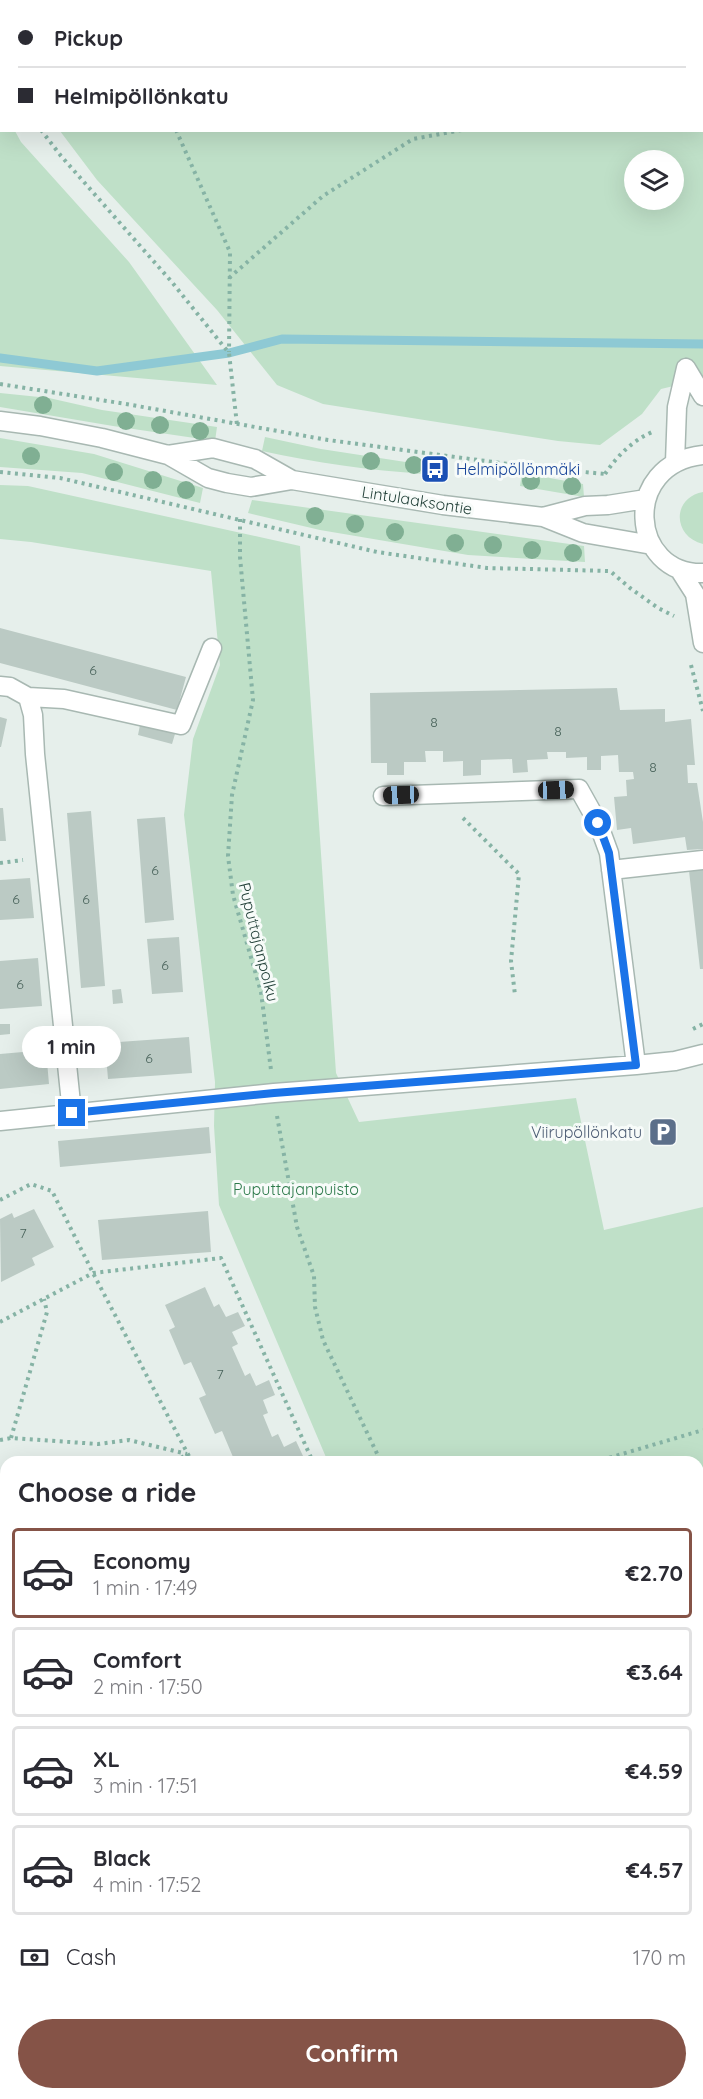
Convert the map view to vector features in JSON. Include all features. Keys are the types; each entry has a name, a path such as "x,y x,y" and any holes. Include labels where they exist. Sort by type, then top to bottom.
{"street":[{"path":"675,462 677,407 686,368 703,396"},
{"name":"Lintulaaksontie","path":"0,421 81,434 168,455 208,478 227,483 251,487 292,480 442,505 543,517 584,533 652,545"},
{"name":"Lintulaaksontie","path":"168,455 213,448 255,459 292,480"},
{"path":"703,455 690,456 662,471 652,484 646,499 645,522 652,545 663,559 679,569 703,573"},
{"name":"Lintulaaksontie","path":"543,517 585,506 646,499"},
{"path":"679,569 695,594 703,643"},
{"path":"0,686 10,687 28,697 64,699 181,725 212,648"},
{"path":"28,697 33,715 35,754 72,1113"},
{"path":"382,796 579,789 598,823 609,853 636,1065"},
{"path":"611,870 703,860"},
{"path":"0,1122 274,1093 636,1065 675,1061 703,1054"}],"path":[{"path":"43,132 171,281 229,353"},
{"path":"177,132 230,252 229,353 238,424"},
{"path":"229,278 323,196 413,139 451,132"},
{"path":"0,384 328,440 605,474 632,443 647,434"},
{"path":"0,472 60,478 377,552 487,568 610,571 658,608 678,618"},
{"name":"Puputtajanpolku","path":"240,519 240,557 253,700 232,795 228,856 233,895 261,992 274,1093 297,1227 314,1276 315,1307 323,1340 378,1456"},
{"path":"439,794 519,874 511,961 515,995"},
{"path":"0,1200 31,1184 52,1191 187,1454"},
{"path":"0,1322 93,1273 221,1258 310,1456"},
{"path":"11,1438 47,1312 44,1299"},
{"path":"615,1456 703,1430"},
{"path":"0,1440 11,1438 98,1444 129,1440 187,1454"}],"green space":[{"path":"0,132 16,132 21,142 129,262 217,385 0,366"},
{"path":"61,132 703,132 703,379 661,389 642,414 600,445 558,441 323,404 277,385 217,310 97,180"},
{"path":"0,393 49,398 102,410 217,427 215,441 0,407"},
{"path":"265,437 321,449 425,465 424,474 343,466 262,451"},
{"path":"0,438 94,454 203,488 200,503 82,473 0,467"},
{"path":"522,473 583,484 584,497 520,486"},
{"name":"Puputtajanpuisto","path":"0,485 28,486 300,546 336,1073 359,1122 576,1098 604,1230 703,1207 703,1456 325,1456 219,1205 214,1126 215,1082 184,815 193,739 220,665 211,571 0,539"},
{"path":"703,492 703,544 686,534 681,526 680,518 685,502"},
{"path":"252,500 584,546 585,562 468,555 320,530 248,513"}],"building":[{"path":"0,628 186,677 177,710 0,663"},
{"path":"617,688 620,710 665,709 665,722 691,719 695,765 687,765 688,783 697,783 703,822 703,849 687,850 685,837 633,844 631,828 617,830 614,797 627,796 626,780 634,779 633,772 619,772 618,755 601,756 601,770 587,770 587,757 566,758 566,752 547,752 548,759 527,760 528,772 513,773 512,759 481,760 481,775 463,776 463,761 443,762 443,751 425,751 426,762 404,762 404,775 387,775 387,763 371,763 370,693"},
{"path":"0,717 7,719 1,747 0,747"},
{"path":"140,725 175,734 172,744 138,735"},
{"path":"0,808 3,808 6,841 0,841"},
{"path":"91,811 105,986 81,988 67,813"},
{"path":"165,817 174,920 145,923 137,819"},
{"path":"703,869 703,969 700,969 689,871"},
{"path":"30,878 34,918 0,920 0,880"},
{"path":"179,937 183,992 152,994 147,939"},
{"path":"38,958 42,1006 0,1009 0,961"},
{"path":"121,989 123,1003 113,1004 112,990"},
{"path":"0,1024 10,1024 10,1034 0,1035"},
{"path":"189,1037 192,1073 108,1079 105,1043"},
{"path":"46,1050 49,1084 0,1089 0,1054"},
{"path":"209,1127 211,1153 60,1167 58,1141"},
{"path":"34,1209 54,1247 32,1258 35,1265 1,1282 0,1219 12,1213 14,1218"},
{"path":"208,1211 211,1252 102,1260 98,1220"},
{"path":"205,1287 214,1307 219,1304 226,1317 238,1312 245,1326 232,1332 238,1344 232,1347 245,1376 250,1373 256,1386 269,1380 275,1395 263,1400 268,1413 263,1415 272,1437 278,1434 284,1447 296,1441 303,1456 233,1456 222,1431 215,1434 199,1398 206,1395 191,1362 184,1365 169,1330 175,1327 165,1305"}],"waterway":[{"path":"0,358 97,371 229,353 282,339 703,344"}],"place":[{"name":"Helmipöllönmäki","path":"435,469"},
{"name":"Viirupöllönkatu","path":"663,1132"}],"route":[{"path":"72,1113 274,1093 636,1065 609,853 598,823"}]}
